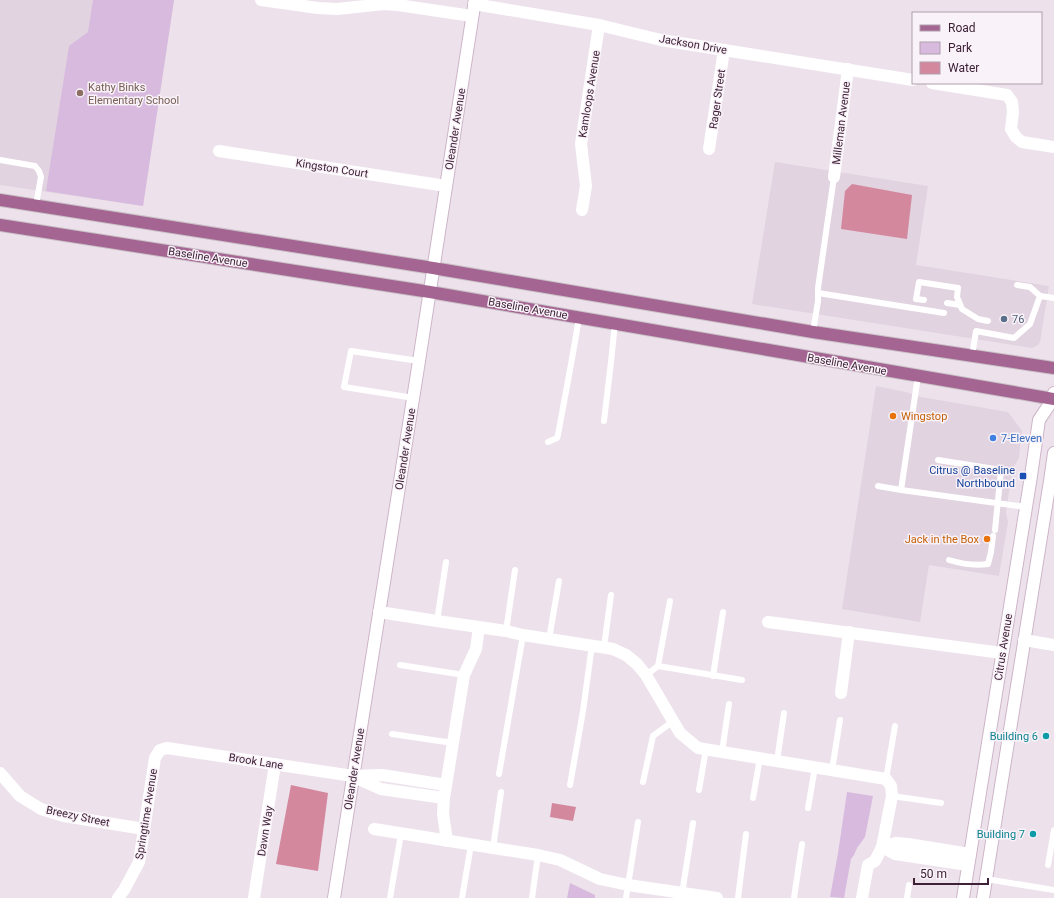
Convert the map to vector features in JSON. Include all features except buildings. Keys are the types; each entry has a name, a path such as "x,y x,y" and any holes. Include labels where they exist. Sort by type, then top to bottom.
{"main road":[{"path":"0,200 433,268 813,332 1054,368"},
{"name":"Baseline Avenue","path":"0,225 430,292 1054,399"}],"street":[{"name":"Jackson Drive","path":"261,0 318,8 337,9 384,4 473,7 599,25 661,40 912,80"},
{"name":"Oleander Avenue","path":"334,898 414,398 473,7"},
{"name":"Kamloops Avenue","path":"582,210 586,186 581,144 599,25"},
{"name":"Rager Street","path":"709,149 724,50"},
{"name":"Milleman Avenue","path":"834,177 848,69"},
{"path":"938,84 1007,95 1012,102 1013,112 1011,129 1016,137 1022,142 1054,147"},
{"name":"Kingston Court","path":"219,151 446,186"},
{"name":"Citrus Avenue","path":"963,898 1002,652 1032,476 1039,420 1054,399"},
{"name":"Citrus Avenue","path":"983,898 1054,453"},
{"path":"379,612 613,649 626,655 637,664 646,675 672,722 680,733 698,748 886,778 891,786 892,796 882,847 875,861 868,865 862,898"},
{"path":"768,622 1002,652"},
{"path":"447,841 443,814 444,798 464,675 476,649 479,627"},
{"path":"841,693 849,632"},
{"path":"1024,640 1054,645"},
{"name":"Brook Lane","path":"160,750 167,748 353,776"},
{"name":"Springtime Avenue","path":"118,898 139,862 155,758 160,750"},
{"name":"Dawn Way","path":"254,898 275,764"},
{"name":"Breezy Street","path":"0,773 20,796 41,809 64,816 144,829"},
{"path":"353,776 382,775 446,785"},
{"path":"353,776 380,789 444,798"},
{"path":"400,792 401,778"},
{"path":"374,829 538,855 560,860 600,879 682,895 717,898"},
{"path":"882,847 896,843 908,844 969,860"}],"lane":[{"path":"0,160 35,166 39,171 41,177 36,205"},
{"path":"813,332 834,177"},
{"path":"924,300 916,299 919,282 958,288 957,297 962,309 978,319 988,321"},
{"path":"1017,285 1030,287 1040,296 1054,298"},
{"path":"818,293 944,313"},
{"path":"976,331 1014,338 1030,324 1040,296"},
{"path":"947,303 960,305"},
{"path":"548,442 557,438 558,435 579,317"},
{"path":"972,356 978,319"},
{"path":"604,421 615,323"},
{"path":"414,398 344,387 350,351 419,361"},
{"path":"901,490 918,376"},
{"path":"938,460 1001,470 994,530"},
{"path":"878,486 1026,507"},
{"path":"949,560 961,564 988,564 993,536"},
{"path":"437,621 446,562"},
{"path":"506,631 515,570"},
{"path":"548,639 559,581"},
{"path":"570,785 583,711 611,595"},
{"path":"646,675 658,666 670,600"},
{"path":"713,676 723,612"},
{"path":"499,774 523,635"},
{"path":"400,665 464,675"},
{"path":"658,666 742,680"},
{"path":"722,752 730,704"},
{"path":"778,761 784,713"},
{"path":"832,770 840,720"},
{"path":"643,782 653,736 672,722"},
{"path":"886,778 895,726"},
{"path":"392,734 453,743"},
{"path":"699,790 706,749"},
{"path":"753,798 760,758"},
{"path":"808,808 815,767"},
{"path":"493,848 501,792"},
{"path":"892,796 942,803"},
{"path":"626,898 638,822"},
{"path":"682,895 693,823"},
{"path":"1048,865 1054,830"},
{"path":"390,898 401,834"},
{"path":"738,898 746,834"},
{"path":"794,898 802,844"},
{"path":"462,898 471,845"},
{"path":"532,898 538,855"},
{"path":"986,879 1054,890"},
{"path":"907,898 909,885"}],"shaded area":[{"name":"Kathy Binks Elementary School","path":"0,0 174,0 143,206 0,185"},
{"path":"775,162 928,186 916,265 1049,286 1040,342 1038,345 1032,348 752,304"},
{"path":"876,386 906,392 921,397 1008,412 1022,431 1019,458 1012,470 1006,513 1008,522 999,576 929,565 920,622 842,609"}],"green space":[{"name":"Kathy Binks Elementary School","path":"93,0 174,0 143,206 46,191 69,46 88,32"},
{"path":"847,792 873,796 865,837 851,859 844,898 830,897 838,853"},
{"path":"570,883 595,895 595,898 567,898"}],"water":[{"path":"852,184 912,195 907,239 841,229 845,191"},
{"path":"291,785 328,793 318,871 276,864"},
{"path":"552,803 576,807 573,821 550,817"}],"place":[{"name":"Kathy Binks Elementary School","path":"80,93"},
{"name":"76","path":"1004,319"},
{"name":"Wingstop","path":"893,416"},
{"name":"7-Eleven","path":"993,438"},
{"name":"Citrus @ Baseline Northbound","path":"1023,476"},
{"name":"Jack in the Box","path":"987,539"},
{"name":"Building 6","path":"1046,736"},
{"name":"Building 7","path":"1033,834"}]}
